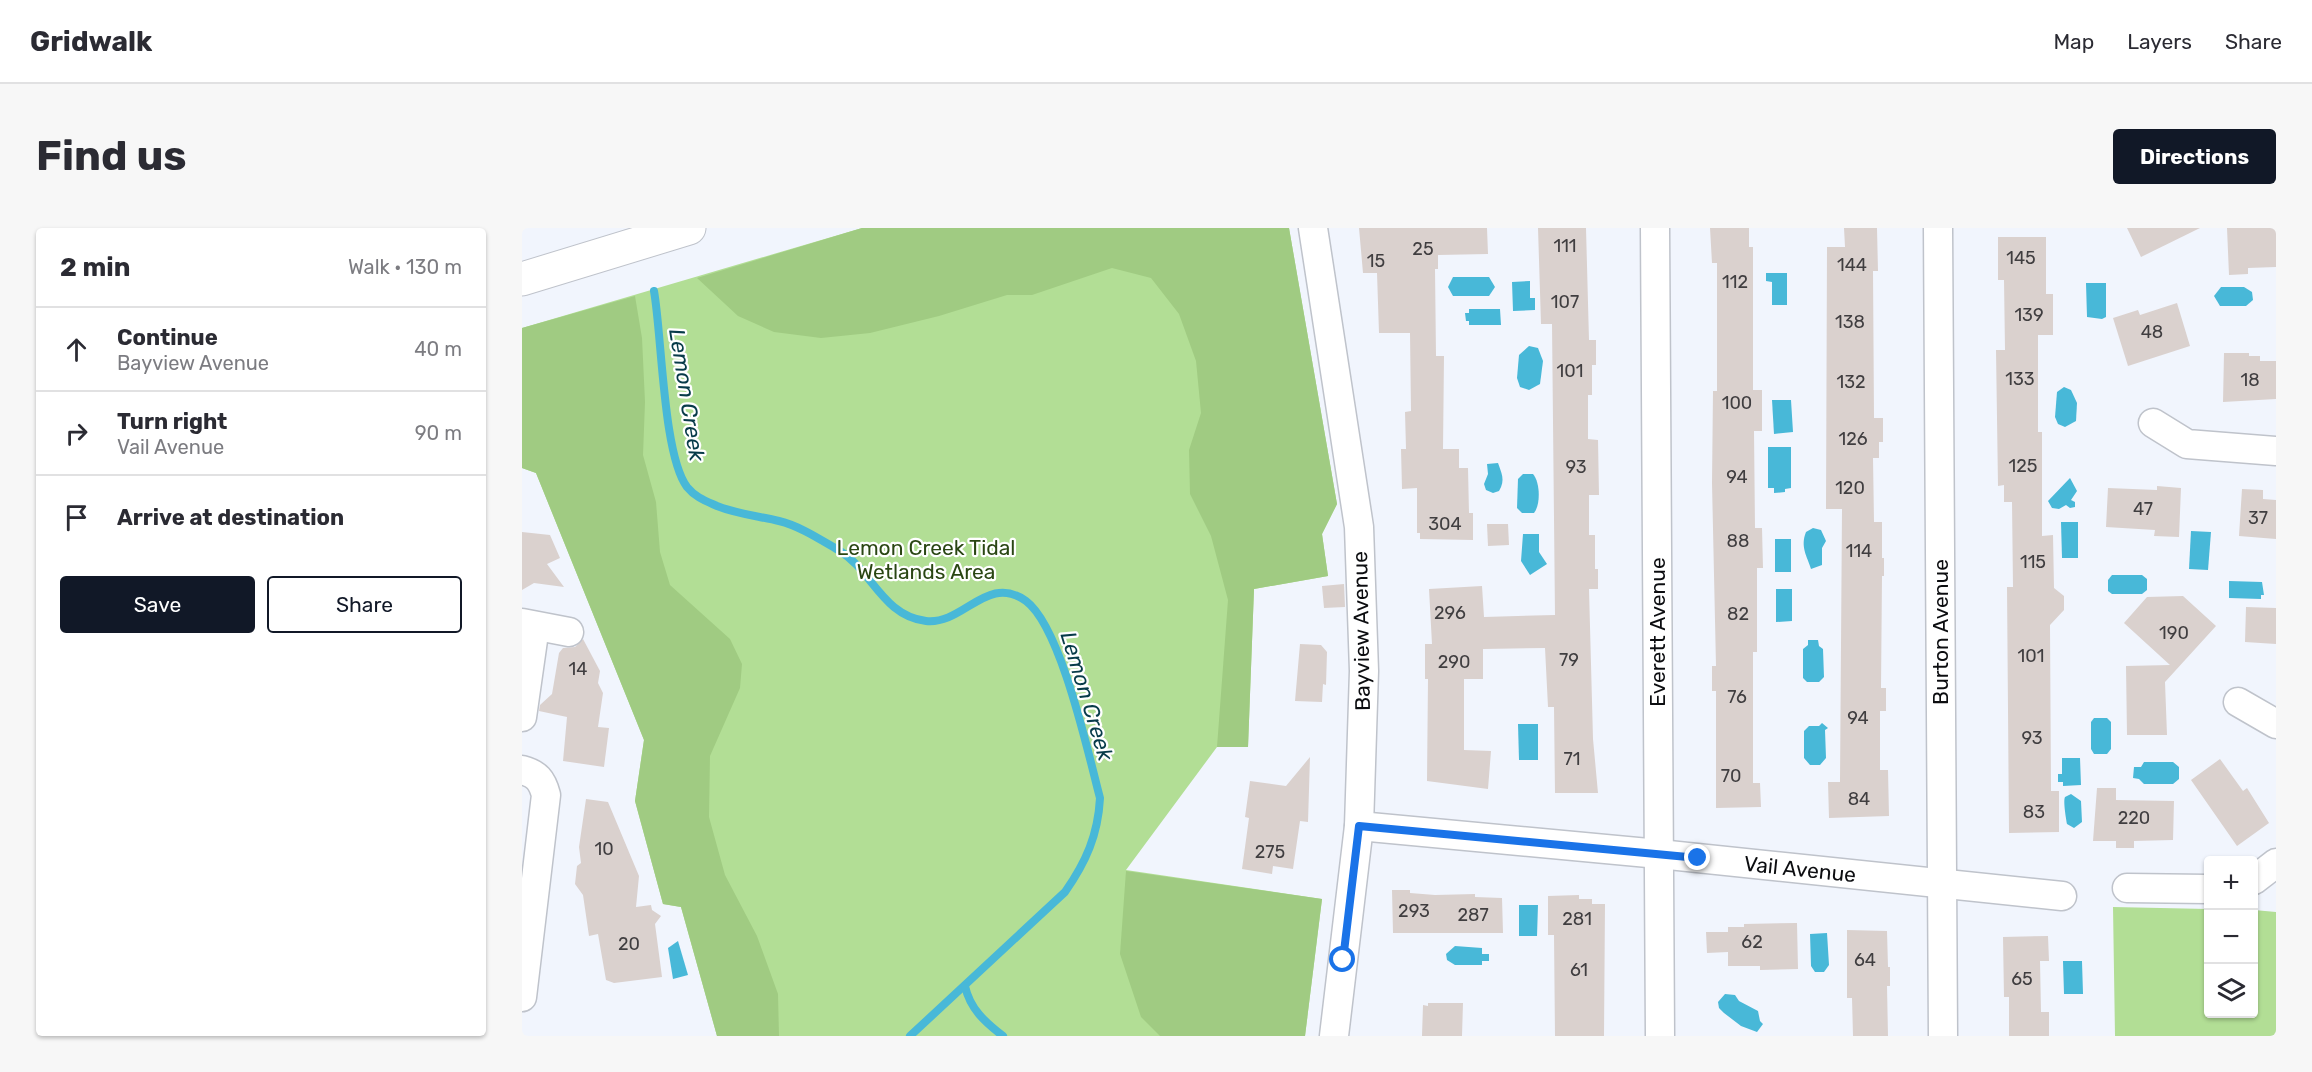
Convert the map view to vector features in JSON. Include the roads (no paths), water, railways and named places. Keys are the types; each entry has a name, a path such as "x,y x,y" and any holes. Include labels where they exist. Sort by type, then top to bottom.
{"main road":[{"path":"534,275 689,228"}],"street":[{"name":"Bayview Avenue","path":"1313,228 1359,527 1364,671 1359,826 1334,1036"},
{"name":"Everett Avenue","path":"1655,228 1660,1036"},
{"name":"Burton Avenue","path":"1938,228 1943,1036"},
{"path":"2154,423 2187,444 2276,451"},
{"path":"522,717 529,625 569,632"},
{"path":"2238,702 2276,724"},
{"path":"522,997 546,795 532,776"},
{"name":"Vail Avenue","path":"1359,826 1659,854 2062,896"},
{"path":"2258,876 2276,863"},
{"path":"2127,888 2204,888"}],"water":[{"path":"1766,273 1787,273 1787,305 1772,305 1772,282 1766,281"},
{"path":"1453,277 1489,277 1495,287 1489,296 1453,296 1448,287"},
{"path":"1530,281 1530,298 1535,298 1535,310 1513,311 1512,282"},
{"path":"2086,283 2106,283 2106,317 2102,319 2087,317"},
{"path":"2221,287 2244,287 2252,292 2253,300 2246,306 2220,306 2214,296"},
{"path":"1469,309 1500,309 1501,325 1469,325 1465,313 1469,313"},
{"path":"1529,346 1538,348 1543,361 1540,384 1529,390 1520,387 1517,378 1519,355"},
{"path":"2064,387 2071,390 2077,403 2076,421 2065,427 2058,424 2055,417 2057,392"},
{"path":"1772,400 1791,400 1793,432 1774,434"},
{"path":"1768,447 1791,447 1791,488 1785,489 1785,492 1774,493 1774,488 1768,488"},
{"path":"1498,463 1502,483 1499,491 1493,493 1486,490 1484,484 1488,474 1487,464"},
{"path":"1523,474 1533,474 1537,482 1539,499 1534,513 1522,513 1517,508 1518,479"},
{"path":"2070,478 2077,491 2071,500 2075,502 2075,507 2070,508 2066,505 2059,509 2052,508 2048,501"},
{"path":"2061,522 2078,522 2078,558 2062,558"},
{"path":"1813,528 1821,530 1826,541 1822,548 1822,565 1811,569 1805,551 1804,537 1806,532"},
{"path":"2191,531 2211,532 2208,570 2189,569"},
{"path":"1523,534 1539,534 1539,552 1547,564 1530,575 1521,561"},
{"path":"1775,539 1791,539 1791,572 1775,572"},
{"path":"2112,575 2142,575 2147,579 2147,590 2142,594 2112,594 2108,591 2108,580"},
{"path":"2229,581 2262,582 2264,595 2261,595 2261,599 2229,598"},
{"path":"1776,589 1792,589 1792,621 1776,622"},
{"path":"1808,640 1818,640 1819,646 1823,649 1824,677 1819,682 1807,682 1803,678 1803,649 1808,645"},
{"path":"2094,718 2107,718 2111,722 2111,749 2107,754 2094,754 2091,749 2091,722"},
{"path":"1822,723 1828,728 1825,730 1826,758 1820,765 1810,765 1804,758 1804,731 1809,726 1819,726"},
{"path":"1518,724 1538,724 1538,760 1519,760"},
{"path":"2062,758 2080,758 2081,785 2063,786 2063,782 2058,782 2058,774 2062,774"},
{"path":"2144,762 2173,762 2179,767 2179,779 2173,784 2144,784 2139,779 2133,778 2134,767 2141,767"},
{"path":"2071,794 2081,801 2082,822 2074,828 2067,824 2064,806 2065,797"},
{"path":"1519,905 1538,905 1537,936 1519,936"},
{"path":"1827,933 1829,965 1824,972 1815,972 1811,966 1810,934"},
{"path":"678,941 688,975 673,979 668,948"},
{"path":"1455,946 1482,948 1482,954 1489,954 1489,961 1482,961 1482,965 1455,965 1447,960 1446,954"},
{"path":"2063,961 2082,961 2083,994 2064,994"},
{"path":"1725,994 1735,995 1739,1001 1758,1011 1763,1024 1757,1032 1741,1026 1719,1008 1718,1002"}],"waterway":[{"name":"Lemon Creek","path":"654,291 668,423 679,471 690,490 717,506 787,523 818,538 851,560 888,602 911,617 926,621 940,620 952,616 987,596 999,593 1012,594 1026,601 1039,615 1051,636 1072,692 1100,798 1097,824 1090,848 1065,892 910,1036"},
{"path":"965,986 979,1014 1003,1036"}],"park label":[{"name":"Lemon Creek Tidal Wetlands Area","path":"926,559"}]}
